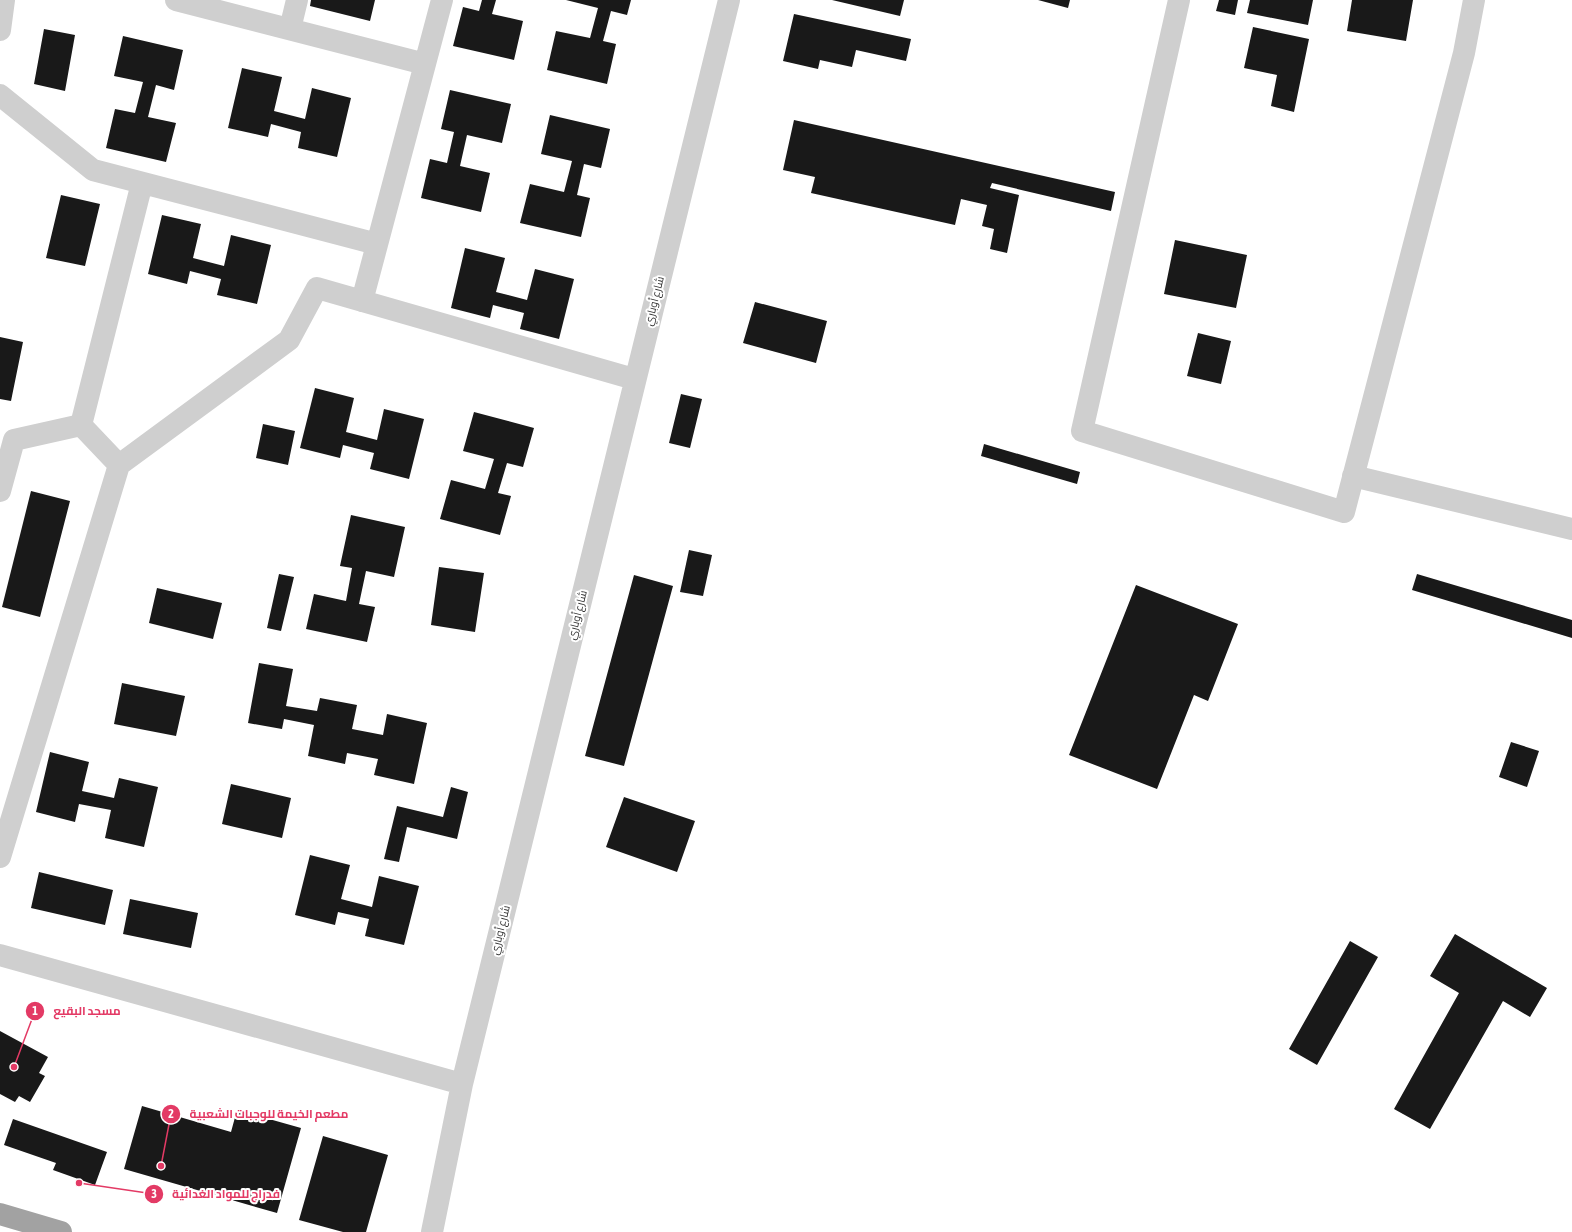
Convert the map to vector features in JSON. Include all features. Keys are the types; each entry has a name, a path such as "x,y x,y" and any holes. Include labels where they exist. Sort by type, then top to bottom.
{"highway":[{"path":"0,1214 61,1232"}],"street":[{"path":"0,30 4,0"},
{"path":"176,0 425,64"},
{"path":"290,29 297,0"},
{"path":"362,301 442,0"},
{"name":"شارع أوباري","path":"432,1232 462,1084 728,0"},
{"path":"1179,0 1082,431 1344,512 1464,53 1474,0"},
{"path":"0,95 93,170 377,244"},
{"path":"81,425 142,183"},
{"path":"0,857 119,465 289,340 317,288 634,380"},
{"path":"81,425 119,465"},
{"path":"0,491 14,440 81,425"},
{"path":"1353,476 1572,529"},
{"path":"0,955 462,1084"}],"building":[{"path":"311,0 375,0 370,21 310,6"},
{"path":"482,0 496,0 492,14 523,21 514,60 453,46 463,7 479,11"},
{"path":"566,0 631,0 627,15 611,11 603,41 616,44 607,84 547,70 556,31 590,38 598,8"},
{"path":"832,0 904,0 900,16"},
{"path":"1038,0 1070,0 1068,8"},
{"path":"1219,0 1238,0 1235,15 1216,11"},
{"path":"1250,0 1313,0 1308,25 1247,13"},
{"path":"1352,0 1413,0 1406,41 1347,31"},
{"path":"794,14 911,39 906,61 856,50 852,67 820,60 818,69 783,61"},
{"path":"1253,27 1309,39 1294,112 1271,106 1277,75 1244,68"},
{"path":"44,29 75,35 65,91 34,84"},
{"path":"123,36 183,50 174,90 156,85 148,117 176,123 166,162 106,148 115,109 135,113 143,82 114,76"},
{"path":"242,68 282,77 274,111 305,119 312,88 351,98 337,157 298,148 301,132 271,124 268,137 228,128"},
{"path":"450,90 511,104 502,143 467,135 460,166 490,173 481,212 421,198 430,159 447,163 454,132 441,129"},
{"path":"550,115 610,129 601,168 584,164 577,195 590,198 581,237 520,223 530,184 564,192 572,161 541,154"},
{"path":"794,120 1115,192 1111,211 992,183 990,188 1019,195 1007,253 990,249 994,229 982,226 987,205 961,199 955,225 811,193 815,177 783,170"},
{"path":"61,195 100,204 85,266 46,258"},
{"path":"162,215 201,224 193,258 224,266 231,235 271,245 257,304 217,295 221,279 190,271 187,284 148,274"},
{"path":"1175,240 1247,255 1236,308 1164,294"},
{"path":"465,248 505,258 496,292 527,300 535,269 574,279 559,339 520,329 524,313 493,305 490,318 451,308"},
{"path":"755,302 827,321 816,363 743,343"},
{"path":"1198,333 1231,341 1221,384 1187,376"},
{"path":"0,337 23,342 11,401 0,399"},
{"path":"315,388 354,398 346,432 377,440 384,409 424,419 409,479 370,469 374,453 343,445 340,458 300,448"},
{"path":"681,394 702,399 690,448 669,443"},
{"path":"474,412 534,428 523,467 507,463 498,493 511,496 500,535 440,519 451,480 485,489 494,459 463,451"},
{"path":"263,424 295,431 288,465 256,458"},
{"path":"984,444 1080,472 1077,484 981,456"},
{"path":"31,491 70,501 40,617 2,607"},
{"path":"351,515 405,527 394,577 366,571 359,604 375,607 367,642 306,629 314,594 346,601 352,568 340,566"},
{"path":"689,550 712,555 703,596 680,592"},
{"path":"439,567 484,573 475,632 431,625"},
{"path":"279,574 294,577 281,631 267,628"},
{"path":"1417,574 1572,620 1572,638 1412,590"},
{"path":"634,575 673,586 624,766 585,756"},
{"path":"1136,585 1238,624 1208,701 1194,695 1157,789 1069,755"},
{"path":"157,588 222,603 213,639 149,623"},
{"path":"259,663 293,669 286,706 317,711 320,698 357,705 352,729 383,735 387,714 427,723 414,784 374,775 378,759 347,753 345,764 308,756 314,725 284,719 282,729 248,723"},
{"path":"122,683 185,696 176,736 114,724"},
{"path":"1511,742 1539,751 1527,787 1499,777"},
{"path":"50,752 89,762 82,791 114,798 119,778 158,787 144,847 105,838 111,810 79,804 75,822 36,812"},
{"path":"231,784 291,798 282,838 222,824"},
{"path":"451,787 468,792 457,839 407,827 399,862 384,859 397,806 443,817"},
{"path":"624,797 695,821 677,872 606,847"},
{"path":"310,855 350,865 341,899 372,907 379,876 419,886 404,945 365,936 369,919 338,912 335,925 295,915"},
{"path":"39,872 113,890 105,925 31,908"},
{"path":"130,899 198,913 191,948 123,934"},
{"path":"1455,934 1547,988 1530,1017 1503,1001 1430,1129 1394,1109 1459,993 1430,976"},
{"path":"1350,941 1378,957 1317,1065 1289,1049"},
{"path":"0,1031 48,1057 39,1073 45,1076 30,1102 19,1096 15,1102 0,1094"},
{"path":"142,1106 231,1132 237,1110 301,1128 277,1213 124,1169"},
{"path":"13,1119 107,1152 95,1185 53,1170 56,1163 4,1145"},
{"path":"323,1136 388,1155 366,1232 343,1232 299,1220"}],"place":[{"name":"مسجد البقيع","path":"14,1067"},
{"name":"مطعم الخيمة للوجبات الشعبية","path":"161,1166"},
{"name":"فدراج للمواد الغدائية","path":"79,1183"}]}
